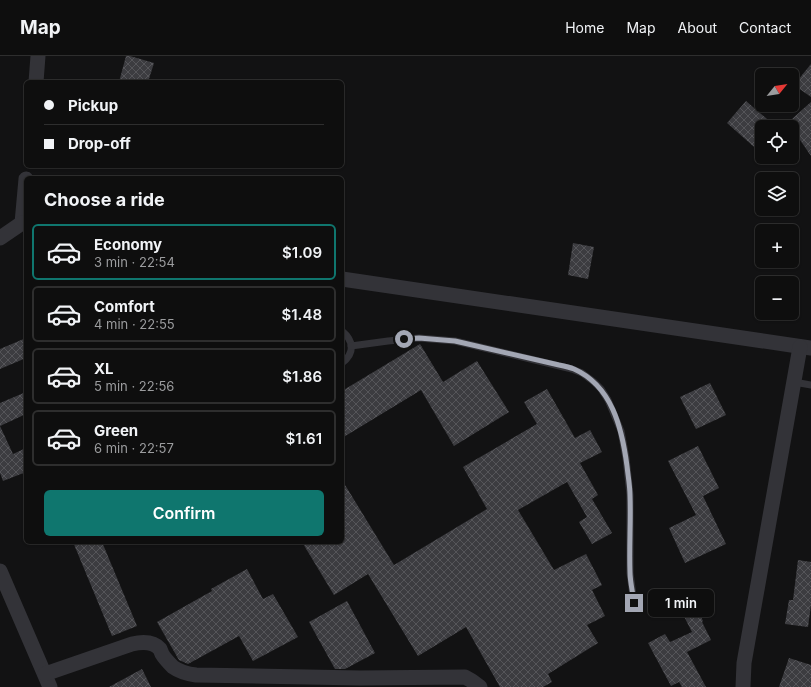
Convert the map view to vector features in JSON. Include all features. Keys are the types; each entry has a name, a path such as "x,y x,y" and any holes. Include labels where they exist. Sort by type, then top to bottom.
{"street":[{"path":"36,80 38,56"},
{"path":"0,238 24,223"},
{"path":"344,279 806,348 794,382 744,663 743,687"},
{"path":"0,571 47,681 132,644 143,642 155,645 160,649 172,666 192,675 465,678 480,687"}],"lane":[{"path":"344,333 350,340 351,346 351,353 344,361"},
{"path":"351,346 419,338 455,341 572,368 594,382 601,389 608,400 621,431 626,458 630,495 630,573 634,603"},
{"path":"794,382 811,385"}],"building":[{"path":"126,56 154,63 149,80 120,80"},
{"path":"811,64 811,97 799,89 799,79"},
{"path":"746,101 755,109 755,112 759,112 768,120 755,120 755,148 727,123"},
{"path":"811,102 811,156 799,138 799,120 792,119"},
{"path":"573,243 594,247 588,279 568,275"},
{"path":"24,339 24,359 0,369 0,349"},
{"path":"420,344 443,382 477,361 509,412 454,446 421,390 344,437 344,390"},
{"path":"710,383 726,415 696,429 680,397"},
{"path":"547,389 575,438 590,430 602,452 580,463 598,495 592,499 612,533 592,544 579,522 587,517 567,482 518,510 554,570 586,554 602,585 592,590 605,616 587,625 598,643 548,674 552,682 543,687 500,687 466,627 418,656 368,574 334,595 303,544 344,544 344,483 394,565 487,509 463,467 537,424 524,402"},
{"path":"24,393 24,415 0,426 0,403"},
{"path":"0,426 13,454 24,449 24,473 3,481 0,473"},
{"path":"698,446 719,488 703,496 726,544 685,563 669,528 696,515 668,461"},
{"path":"74,544 103,544 137,626 112,636"},
{"path":"798,560 811,562 811,605 808,627 785,624 789,600 793,600"},
{"path":"247,569 263,599 273,594 298,637 253,661 239,636 188,664 179,660 157,622"},
{"path":"685,591 695,610 697,609 711,640 687,652 706,687 682,687 679,682 671,686 648,643 665,634 670,642 692,632 674,597"},
{"path":"347,601 375,653 345,669 335,669 309,622"},
{"path":"789,658 811,665 811,687 779,687"},
{"path":"142,669 151,687 109,687"}],"route":[{"path":"404,339 419,338 455,341 572,368 582,373 601,389 614,412 621,431 626,458 630,495 630,573 634,603"}]}
